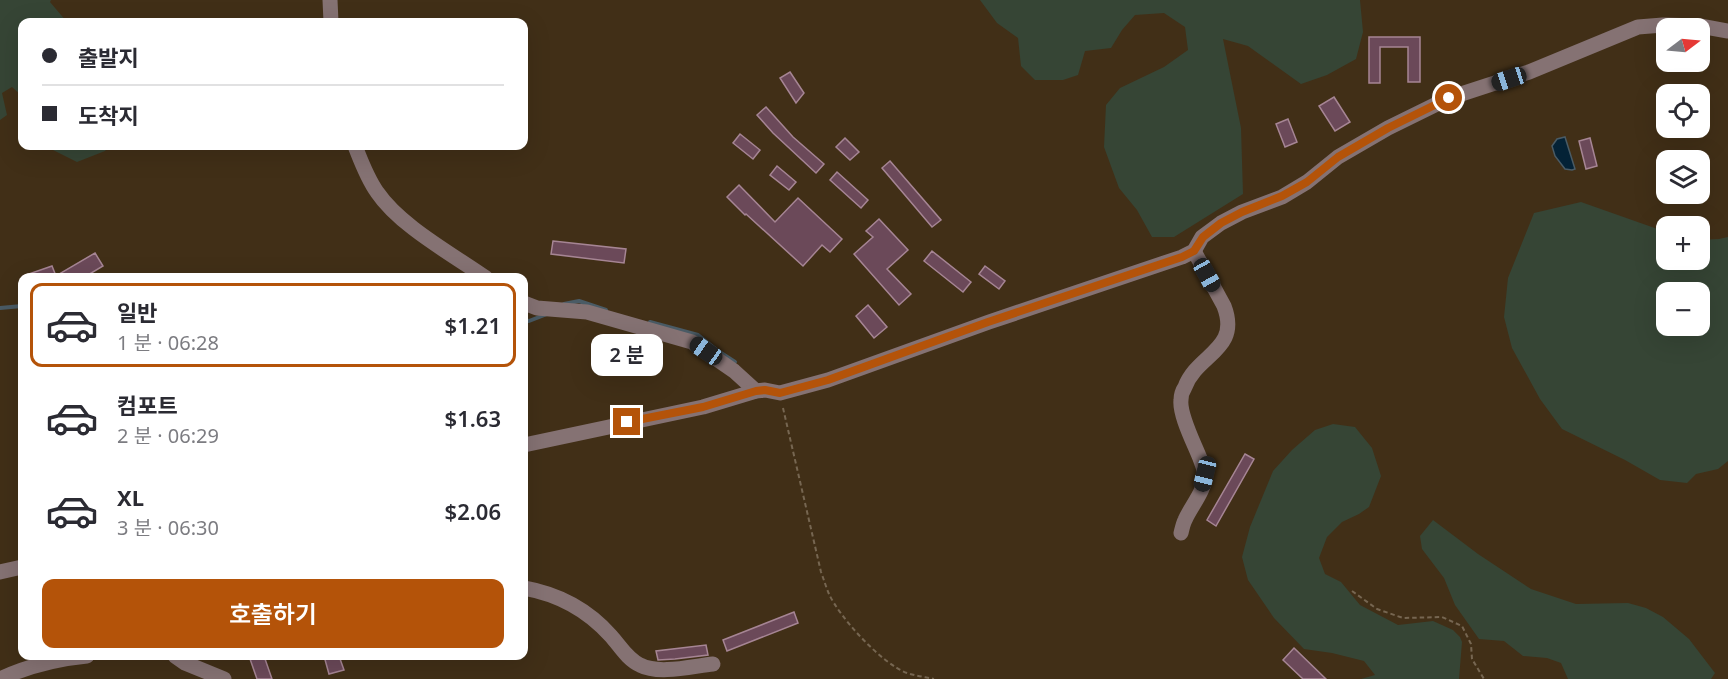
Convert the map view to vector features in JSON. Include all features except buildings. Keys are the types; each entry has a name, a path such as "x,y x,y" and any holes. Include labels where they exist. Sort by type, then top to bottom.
{"street":[{"path":"330,0 330,18"},
{"path":"528,444 703,407 756,391 780,393 828,380 988,322 1182,257 1194,251 1203,237 1221,223 1282,196 1307,182 1338,157 1388,128 1449,98 1529,72 1638,27 1700,26 1728,31"},
{"path":"357,150 377,192 399,217 479,273"},
{"path":"1180,533 1184,521 1201,492 1205,474 1180,401 1186,384 1195,370 1218,348 1226,338 1228,329 1224,306 1194,251"},
{"path":"528,305 537,308 587,312 692,342 734,371 756,391"},
{"path":"0,572 18,568"},
{"path":"528,589 545,592 580,609 612,636 623,652 640,665 657,670 713,664"},
{"path":"0,679 31,666 59,660"},
{"path":"181,660 224,679"}],"path":[{"path":"780,393 821,572 829,595 840,611 884,660 906,672 934,679"},
{"path":"1352,591 1377,609 1404,618 1442,617 1462,626 1471,644 1472,658 1484,679"}],"green space":[{"path":"0,0 51,0 50,2 64,18 18,18 18,92 12,87 2,93 7,115 0,120"},
{"path":"980,0 1360,0 1363,32 1356,59 1327,75 1301,84 1248,46 1223,39 1241,128 1243,194 1174,237 1152,237 1137,210 1119,188 1104,147 1106,105 1120,88 1164,67 1188,50 1185,27 1164,13 1135,15 1111,48 1085,51 1078,75 1063,80 1035,80 1021,66 1018,38 997,23"},
{"path":"53,150 106,150 105,151 77,162"},
{"path":"1581,202 1656,228 1656,270 1710,270 1710,239 1728,237 1728,461 1718,469 1696,474 1687,483 1660,480 1562,429 1540,399 1512,348 1504,317 1508,278 1534,213"},
{"path":"1333,424 1355,427 1372,448 1381,476 1369,507 1342,522 1327,537 1319,558 1325,574 1341,582 1360,605 1398,625 1433,621 1453,630 1462,642 1459,679 1361,679 1375,675 1364,661 1304,649 1274,618 1248,580 1242,557 1250,527 1273,471 1315,430"},
{"path":"1433,520 1478,554 1531,589 1576,604 1628,603 1646,608 1663,617 1689,639 1715,673 1711,679 1568,679 1561,663 1547,658 1523,656 1504,641 1479,639 1455,605 1444,578 1422,549 1420,536"}],"water":[{"path":"1565,137 1575,169 1572,170 1565,169 1555,156 1552,146 1557,139"}],"waterway":[{"path":"564,304 579,301 606,310"},
{"path":"0,308 18,306"},
{"path":"528,321 547,314"},
{"path":"650,322 698,335 735,362"}],"route":[{"path":"627,422 703,407 756,391 780,393 828,380 988,322 1182,257 1194,251 1203,237 1221,223 1282,196 1307,182 1338,157 1388,128 1449,98"}]}
